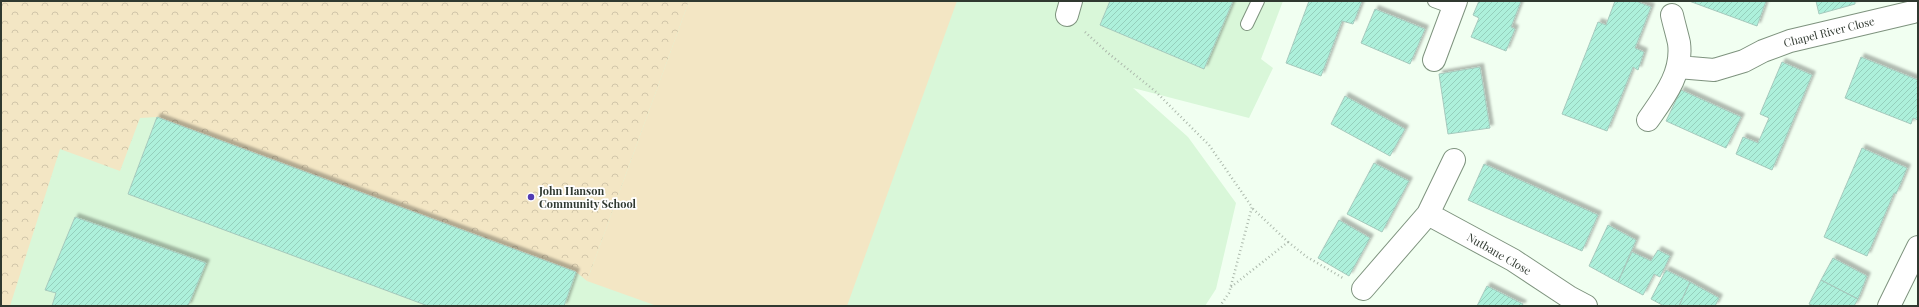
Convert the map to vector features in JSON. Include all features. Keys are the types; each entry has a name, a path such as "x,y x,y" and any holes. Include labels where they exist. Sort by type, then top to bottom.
{"street":[{"path":"1434,60 1448,3"},
{"name":"Chapel River Close","path":"1678,67 1714,70 1744,61 1763,51 1790,41 1913,10"},
{"path":"1648,120 1670,87 1678,67 1679,44 1672,15"},
{"path":"1363,289 1428,214 1454,160"},
{"name":"Nutbane Close","path":"1428,214 1513,260 1577,302"},
{"path":"1893,298 1918,247"}],"lane":[{"path":"1247,24 1258,1"}],"path":[{"path":"1069,8 1108,53 1155,91 1209,146 1252,207 1288,242 1307,257 1363,289"},
{"path":"1220,306 1229,293 1231,287 1252,207"},
{"path":"1231,287 1288,242"}],"shaded area":[{"name":"John Hanson Community School","path":"1,1 1283,1 1261,59 1273,68 1249,118 1133,88 1188,137 1236,203 1216,289 1205,306 1,306"}],"green space":[{"path":"1,1 689,1 587,281 576,272 157,117 140,118 120,171 60,149 10,306 1,306"},
{"path":"689,1 957,1 847,306 657,306 587,281"}],"building":[{"path":"1110,1 1233,1 1204,69 1100,25"},
{"path":"1309,1 1362,1 1353,24 1342,21 1321,76 1286,63"},
{"path":"1479,1 1521,1 1511,27 1515,29 1506,51 1471,37 1479,18 1473,15"},
{"path":"1615,1 1636,1 1651,7 1635,48 1644,52 1638,70 1633,67 1607,131 1562,114 1598,22 1606,25"},
{"path":"1689,1 1766,1 1757,26"},
{"path":"1816,1 1855,1 1855,4 1819,14"},
{"path":"1375,9 1425,29 1410,64 1361,43"},
{"path":"1861,57 1918,80 1918,120 1913,118 1911,124 1845,98"},
{"path":"1782,62 1812,75 1772,170 1736,154 1743,137 1758,143 1769,118 1760,114"},
{"path":"1480,67 1490,128 1448,134 1439,74"},
{"path":"1681,90 1741,117 1726,148 1666,121"},
{"path":"1345,96 1405,129 1390,156 1331,124"},
{"path":"157,117 576,272 564,306 428,306 128,194"},
{"path":"1862,148 1907,168 1896,194 1894,193 1867,256 1824,237"},
{"path":"1374,163 1409,181 1382,232 1347,214"},
{"path":"1484,164 1598,215 1582,251 1468,200"},
{"path":"75,217 206,263 188,306 52,306 56,293 45,290"},
{"path":"1339,220 1370,238 1349,276 1318,258"},
{"path":"1608,225 1636,240 1618,282 1589,266"},
{"path":"1658,250 1670,256 1660,277 1654,274 1643,295 1618,282 1632,252 1651,261"},
{"path":"1833,258 1867,276 1858,299 1821,280"},
{"path":"1666,270 1690,282 1679,306 1664,306 1651,299"},
{"path":"1821,280 1858,299 1854,306 1814,306 1809,304"},
{"path":"1690,282 1719,298 1715,306 1679,306"},
{"path":"1487,286 1523,304 1522,306 1477,306"}],"place":[{"name":"John Hanson Community School","path":"531,197"}]}
